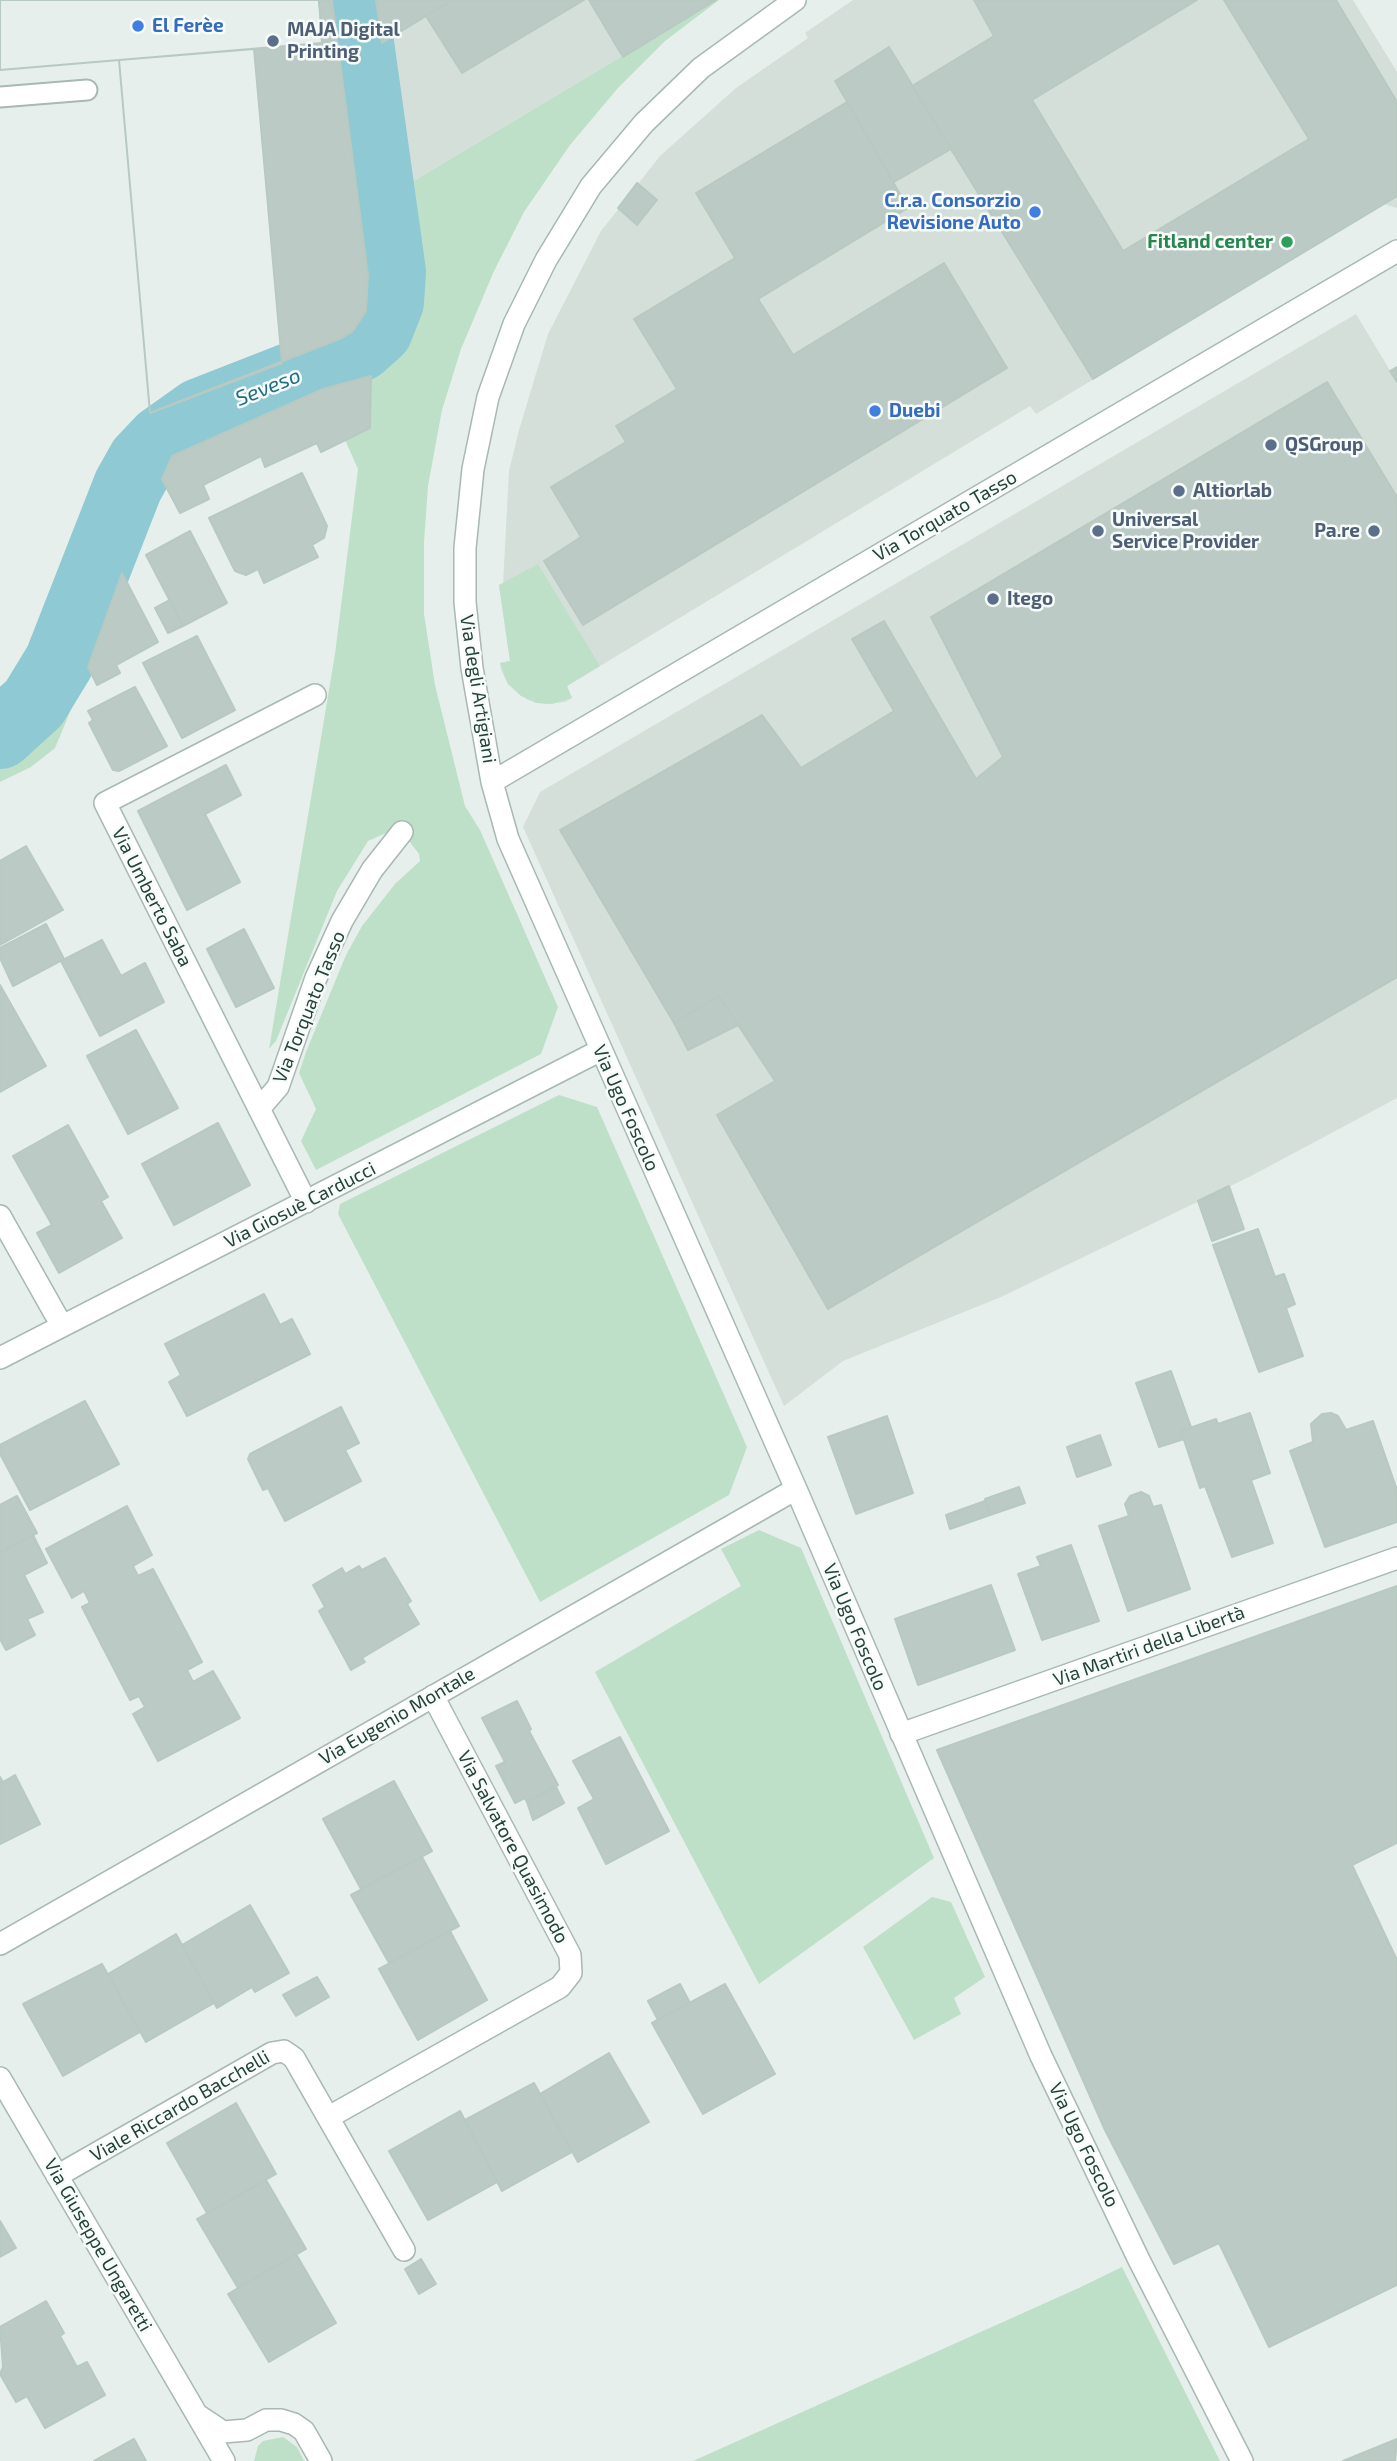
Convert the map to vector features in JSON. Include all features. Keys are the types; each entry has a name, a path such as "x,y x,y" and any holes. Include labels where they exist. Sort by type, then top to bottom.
{"street":[{"name":"Via degli Artigiani","path":"492,782 472,668 465,601 465,548 472,469 488,397 514,324 546,260 591,186 644,123 701,68 795,0"},
{"name":"Via Torquato Tasso","path":"492,782 1397,251"},
{"name":"Via Umberto Saba","path":"306,1202 105,803 315,695"},
{"name":"Via Ugo Foscolo","path":"492,782 509,839 796,1489 1041,2056 1139,2260 1242,2461"},
{"name":"Via Torquato Tasso","path":"259,1109 278,1087 316,978 342,921 372,870 401,832"},
{"name":"Via Giosuè Carducci","path":"0,1359 601,1050"},
{"path":"0,1216 62,1326"},
{"name":"Via Eugenio Montale","path":"0,1944 796,1489"},
{"name":"Via Martiri della Libertà","path":"901,1734 1397,1558"},
{"name":"Via Salvatore Quasimodo","path":"329,2118 560,1987 571,1973 570,1955 433,1696"},
{"name":"Viale Riccardo Bacchelli","path":"57,2176 278,2051 294,2058 404,2250"},
{"name":"Via Giuseppe Ungaretti","path":"0,2078 224,2461"},
{"name":"Via Giuseppe Ungaretti","path":"195,2412 208,2424 223,2432 247,2430 265,2420 281,2420 294,2424 304,2431 321,2461"}],"lane":[{"path":"0,97 87,90"}],"shaded area":[{"path":"376,0 716,0 402,188"},
{"path":"853,0 1353,0 1397,72 1397,208 1384,204 1036,414 1030,406 567,686 572,698 565,702 545,704 528,700 508,684 501,670 500,663 510,661 499,585 503,584 509,471 548,334 601,231 660,156 736,88 808,38 805,33"},
{"path":"1356,314 1397,382 1397,1098 1251,1176 1001,1297 843,1361 784,1406 523,827 540,792"}],"green space":[{"path":"719,0 665,41 618,88 570,145 524,212 494,271 461,349 442,410 428,486 424,542 424,614 435,685 465,806 480,830 558,1007 541,1054 316,1170 301,1141 316,1109 299,1073 306,1052 346,955 362,926 395,884 420,861 419,854 403,833 395,829 368,841 337,891 276,1041 269,1049 335,654 358,469 345,440 370,427 371,377 323,389 384,366 399,354 410,329 416,295 413,241 402,188"},
{"path":"538,564 600,666 567,686 572,698 552,704 536,703 521,696 508,684 500,663 510,661 499,585"},
{"path":"88,669 55,748 31,767 0,782 0,769 22,757 50,735 68,713"},
{"path":"559,1095 597,1107 747,1447 729,1495 540,1602 338,1214 340,1204"},
{"path":"759,1530 801,1548 934,1858 759,1984 595,1672 741,1586 721,1549"},
{"path":"932,1897 951,1902 985,1977 954,1998 961,2014 914,2040 863,1947"},
{"path":"1122,2267 1220,2461 693,2461 1081,2287"},
{"path":"283,2437 297,2447 304,2461 254,2461 258,2446 263,2441"}],"building":[{"path":"0,0 319,0 322,43 0,70"},
{"path":"0,0 332,0 368,275 366,311 353,331 342,338 150,413 119,60 0,70"},
{"path":"376,0 452,0 382,43"},
{"path":"452,0 584,0 462,73 426,16"},
{"path":"589,0 716,0 623,57"},
{"path":"974,0 1197,0 1032,100 1123,251 1309,139 1224,0 1336,0 1397,102 1397,196 1093,379 912,86 994,36"},
{"path":"889,47 951,149 894,182 835,81"},
{"path":"254,49 282,363 150,413 119,60"},
{"path":"847,102 908,208 758,299 793,355 944,263 1007,368 583,625 544,561 581,537 551,487 626,442 616,426 677,389 634,319 735,258 696,193"},
{"path":"637,183 657,200 637,225 618,208"},
{"path":"1397,367 1397,382 1390,371"},
{"path":"371,376 370,428 321,452 317,443 265,467 261,456 203,485 209,499 180,513 162,479 172,456 323,389"},
{"path":"1327,382 1397,497 1397,977 828,1309 717,1115 775,1081 719,996 674,1023 560,830 762,715 801,768 894,711 852,639 884,621 976,779 1003,757 931,617"},
{"path":"302,473 327,526 324,538 312,545 318,557 264,583 258,569 246,575 235,571 209,518"},
{"path":"190,531 227,603 183,626 146,555"},
{"path":"122,573 158,642 116,665 120,673 97,685 88,667"},
{"path":"170,600 183,626 168,633 155,608"},
{"path":"197,636 235,710 182,738 143,663"},
{"path":"135,687 167,746 119,771 113,770 89,723 93,720 88,711"},
{"path":"226,765 241,795 205,814 240,882 187,910 138,811"},
{"path":"26,846 63,910 0,945 0,861"},
{"path":"46,924 64,959 13,986 0,958 0,948"},
{"path":"244,929 274,988 236,1007 207,949"},
{"path":"102,940 121,976 145,963 164,1002 100,1036 61,961"},
{"path":"0,985 46,1066 0,1092"},
{"path":"719,996 738,1025 688,1050 674,1023"},
{"path":"136,1030 178,1108 128,1134 87,1056"},
{"path":"218,1123 250,1185 174,1225 142,1164"},
{"path":"68,1125 108,1197 101,1201 122,1238 59,1273 37,1233 52,1225 13,1156"},
{"path":"1229,1186 1244,1229 1212,1241 1198,1201"},
{"path":"1258,1229 1275,1277 1284,1274 1295,1304 1286,1308 1303,1356 1259,1372 1213,1245"},
{"path":"264,1294 280,1325 292,1319 310,1354 187,1416 169,1382 181,1375 165,1344"},
{"path":"1171,1371 1191,1427 1181,1431 1184,1439 1159,1447 1136,1383"},
{"path":"85,1401 119,1464 30,1510 0,1454 0,1445"},
{"path":"341,1407 359,1443 345,1450 361,1481 285,1521 268,1488 263,1490 248,1459 250,1454"},
{"path":"1250,1413 1270,1473 1251,1480 1273,1543 1232,1557 1205,1486 1200,1488 1181,1431 1216,1419 1218,1424"},
{"path":"1331,1413 1338,1416 1346,1430 1373,1421 1397,1490 1397,1522 1325,1547 1290,1451 1313,1442 1311,1424 1322,1414"},
{"path":"887,1416 913,1493 856,1514 828,1437"},
{"path":"1100,1435 1111,1465 1077,1477 1067,1447"},
{"path":"1019,1487 1025,1503 990,1515 985,1499"},
{"path":"1141,1492 1149,1496 1153,1507 1161,1505 1190,1589 1128,1611 1099,1526 1129,1516 1125,1504 1130,1496"},
{"path":"17,1496 37,1533 0,1552 0,1505"},
{"path":"985,1501 990,1515 950,1529 946,1515"},
{"path":"127,1506 152,1555 133,1566 138,1576 153,1569 202,1662 187,1670 193,1682 213,1671 240,1718 158,1761 133,1714 145,1707 139,1696 130,1700 82,1607 90,1603 84,1591 72,1598 46,1549"},
{"path":"33,1535 47,1563 24,1575 43,1612 27,1619 35,1635 6,1650 0,1639 0,1552"},
{"path":"1071,1545 1099,1621 1042,1640 1018,1574 1041,1566 1037,1557"},
{"path":"385,1558 411,1601 407,1604 419,1624 362,1658 365,1662 351,1670 319,1611 325,1607 313,1585 342,1568 345,1574 359,1566 362,1570"},
{"path":"991,1585 1015,1650 918,1685 895,1619"},
{"path":"1397,1586 1397,1843 1352,1865 1397,1960 1397,2285 1269,2347 1219,2243 1174,2264 1105,2130 937,1750"},
{"path":"517,1701 531,1729 529,1731 558,1785 527,1802 525,1798 515,1803 496,1766 505,1762 482,1718"},
{"path":"620,1737 669,1831 606,1864 578,1808 594,1799 573,1761"},
{"path":"15,1775 40,1824 0,1844 0,1777 3,1782"},
{"path":"394,1781 432,1851 361,1889 323,1819"},
{"path":"556,1787 564,1803 533,1820 527,1802"},
{"path":"422,1857 459,1926 389,1963 351,1895"},
{"path":"250,1905 289,1973 255,1992 252,1987 217,2008 182,1945"},
{"path":"450,1931 487,2000 418,2040 379,1969"},
{"path":"176,1934 214,2003 146,2042 108,1974"},
{"path":"102,1964 140,2032 63,2076 23,2004"},
{"path":"317,1977 329,1997 296,2016 283,1995"},
{"path":"680,1984 690,2003 658,2020 648,2001"},
{"path":"725,1984 775,2074 703,2114 652,2023"},
{"path":"609,2053 649,2122 578,2162 540,2094"},
{"path":"534,2083 572,2152 502,2191 465,2120"},
{"path":"236,2103 276,2174 207,2213 167,2143"},
{"path":"460,2111 497,2182 428,2220 389,2151"},
{"path":"266,2180 306,2249 238,2288 197,2219"},
{"path":"0,2221 16,2248 0,2257"},
{"path":"296,2254 336,2323 269,2362 228,2294"},
{"path":"421,2259 436,2284 419,2294 405,2269"},
{"path":"46,2301 64,2333 60,2336 77,2367 87,2362 105,2395 45,2428 27,2396 16,2402 0,2374 3,2367 0,2327"},
{"path":"134,2439 146,2461 94,2461"},
{"path":"1397,2439 1395,2461 1343,2461"}],"waterway":[{"name":"Seveso","path":"0,734 34,703 59,662 128,486 142,461 162,440 200,413 328,363 360,346 378,330 389,302 391,272 353,0"}],"place":[{"name":"El Ferèe","path":"138,26"},
{"name":"MAJA Digital Printing","path":"273,41"},
{"name":"C.r.a. Consorzio Revisione Auto","path":"1035,212"},
{"name":"Fitland center","path":"1287,242"},
{"name":"Duebi","path":"875,411"},
{"name":"QSGroup","path":"1271,445"},
{"name":"Altiorlab","path":"1179,491"},
{"name":"Universal Service Provider","path":"1098,531"},
{"name":"Pa.re","path":"1374,531"},
{"name":"Itego","path":"993,599"}]}
